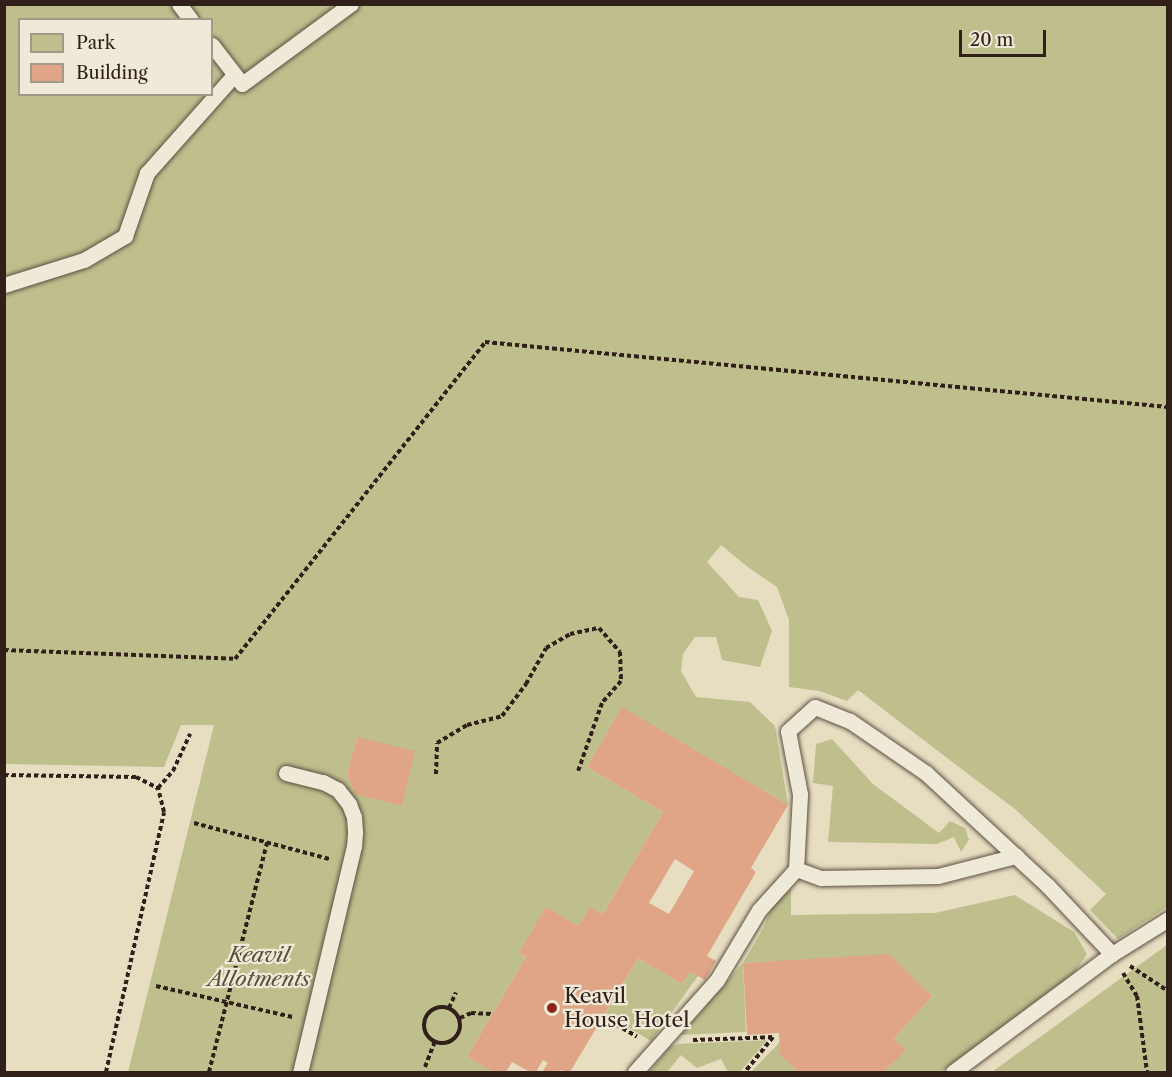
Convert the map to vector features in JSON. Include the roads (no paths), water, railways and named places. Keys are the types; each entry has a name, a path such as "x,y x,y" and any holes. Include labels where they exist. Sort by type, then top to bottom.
{"lane":[{"path":"179,4 190,18"},
{"path":"213,46 242,84 351,4"},
{"path":"4,285 84,260 124,236 147,173 234,75"},
{"path":"635,1072 717,980 759,910 796,869 800,794 788,731 815,707 850,721 926,773 1016,856 1112,954"},
{"path":"286,772 323,782 338,790 349,804 354,816 355,833 350,864 300,1072"},
{"path":"796,869 820,878 938,876 1016,856"},
{"path":"953,1072 1112,954 1167,919"}],"place":[{"name":"Keavil House Hotel","path":"552,1008"}],"park label":[{"name":"Keavil Allotments","path":"259,967"}]}
